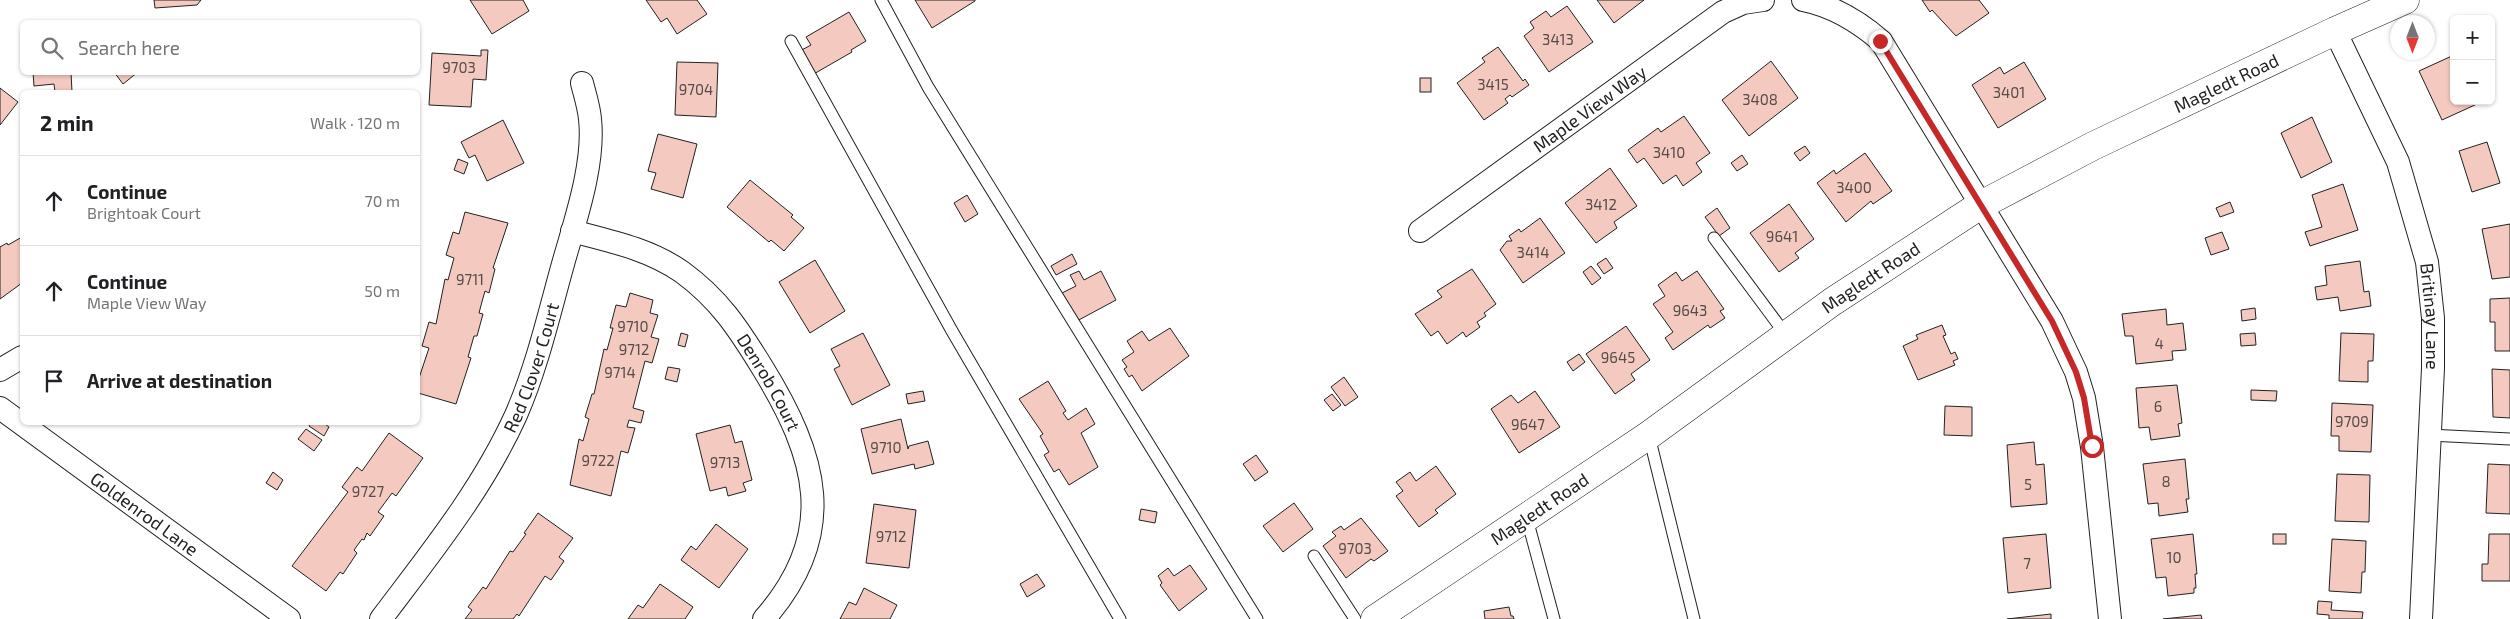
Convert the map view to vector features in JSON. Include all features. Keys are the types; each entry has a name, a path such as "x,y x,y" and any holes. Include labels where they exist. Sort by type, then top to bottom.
{"street":[{"name":"Maple View Way","path":"1420,230 1723,12 1743,3 1763,0"},
{"path":"1804,0 1820,4 1843,14 1865,27 1880,41 2052,321 2076,372 2084,398 2092,446 2110,619"},
{"name":"Magledt Road","path":"1375,619 1527,519 1649,435 1877,271 1980,206 2093,146 2335,31 2405,0"},
{"name":"Britinay Lane","path":"2335,31 2398,162 2427,262 2433,318 2433,368 2421,619"},
{"name":"Red Clover Court","path":"381,619 476,490 515,416 527,387 572,231 590,147 590,120 582,83"},
{"name":"Denrob Court","path":"572,231 620,244 656,257 698,285 734,321 786,405 804,450 811,477 812,528 805,556 792,582 764,619"},
{"path":"0,370 20,358"},
{"name":"Goldenrod Lane","path":"0,408 20,423"},
{"name":"Goldenrod Lane","path":"23,425 288,619"}],"lane":[{"path":"881,0 928,87 1257,619"},
{"path":"792,41 952,331 1120,619"},
{"path":"1714,238 1786,335"},
{"path":"1649,435 1694,619"},
{"path":"2429,435 2510,438"},
{"path":"1527,519 1554,619"},
{"path":"1314,556 1355,619"}],"building":[{"path":"154,0 201,0 197,5 155,8"},
{"path":"470,0 523,0 529,11 492,34"},
{"path":"646,0 697,0 707,14 677,34 667,18 661,22"},
{"path":"915,0 975,0 975,1 932,28"},
{"path":"1597,0 1644,0 1614,23"},
{"path":"1922,0 1979,0 1989,13 1956,36 1932,10 1930,12"},
{"path":"1567,6 1593,42 1549,72 1524,36 1534,28 1530,22 1546,11 1551,17"},
{"path":"849,12 866,41 851,50 852,52 812,75 798,52 811,45 806,37"},
{"path":"1498,47 1523,81 1525,79 1529,85 1512,97 1510,95 1505,99 1508,103 1484,120 1457,83 1485,62 1482,58"},
{"path":"481,50 488,50 486,80 473,79 471,107 429,105 432,53 481,56"},
{"path":"2450,57 2450,105 2475,105 2442,120 2419,71"},
{"path":"1771,61 1798,98 1749,136 1722,100"},
{"path":"677,62 718,63 716,117 675,115"},
{"path":"2024,62 2046,99 1998,128 1972,85 2000,67 2004,74"},
{"path":"33,75 71,75 72,90 55,90 54,84 34,86"},
{"path":"116,75 134,75 123,84"},
{"path":"1420,78 1431,78 1431,92 1420,92"},
{"path":"0,88 18,102 0,125"},
{"path":"1684,116 1710,153 1696,163 1702,172 1683,186 1676,175 1663,184 1644,158 1637,163 1628,150 1658,128 1661,132"},
{"path":"2312,117 2332,162 2301,178 2281,133"},
{"path":"503,120 524,163 487,181 475,155 469,158 461,142"},
{"path":"658,134 697,144 683,198 651,189 656,173 648,171"},
{"path":"2487,142 2500,183 2472,192 2459,151"},
{"path":"1805,146 1810,153 1800,161 1794,153"},
{"path":"1865,153 1892,191 1873,204 1871,201 1846,222 1817,183 1834,170 1836,174"},
{"path":"1742,155 1748,164 1737,171 1731,163"},
{"path":"458,159 468,163 464,174 454,170"},
{"path":"1610,168 1637,206 1614,222 1617,228 1596,243 1565,203"},
{"path":"750,180 793,215 791,217 804,228 784,251 771,240 769,242 727,207"},
{"path":"2343,184 2358,230 2310,246 2305,232 2322,227 2312,195"},
{"path":"967,195 978,214 965,222 954,203"},
{"path":"2230,202 2234,212 2220,217 2216,208"},
{"path":"1789,204 1814,239 1795,253 1799,258 1779,272 1750,233"},
{"path":"1717,208 1730,228 1719,236 1705,217"},
{"path":"465,212 508,223 493,268 495,269 489,293 485,291 479,313 483,314 477,336 474,336 468,357 471,358 456,404 420,394 420,375 429,348 422,346 429,322 436,324 445,279 448,280 454,258 446,255 453,232 459,234"},
{"path":"1540,218 1565,253 1523,283 1500,250 1507,241 1512,241 1509,236 1519,229 1521,232"},
{"path":"2510,224 2510,277 2492,279 2482,229"},
{"path":"2222,232 2229,249 2211,255 2205,238"},
{"path":"20,238 20,284 0,299 0,247 7,243 8,245"},
{"path":"1072,254 1077,264 1056,275 1051,266"},
{"path":"1606,258 1613,268 1604,274 1597,264"},
{"path":"815,260 845,311 810,333 779,282"},
{"path":"2360,261 2364,292 2369,291 2371,306 2340,311 2338,297 2317,300 2315,287 2327,285 2325,266"},
{"path":"1591,266 1601,278 1592,285 1583,272"},
{"path":"1472,269 1496,304 1484,313 1486,316 1477,322 1480,327 1466,337 1463,332 1447,344 1438,331 1431,336 1415,314 1442,297 1437,291"},
{"path":"1079,271 1084,280 1101,271 1116,300 1075,322 1060,294 1076,286 1070,275"},
{"path":"1697,271 1724,309 1720,311 1725,318 1710,328 1708,325 1673,350 1665,338 1673,332 1653,304 1665,296 1658,285 1676,272 1682,281"},
{"path":"630,293 653,300 650,313 658,315 651,337 659,339 652,363 645,361 633,408 644,411 641,423 629,420 627,427 635,428 628,453 621,451 611,496 570,485 579,439 583,441 589,419 585,417 592,394 594,394 604,349 607,350 613,328 610,328 616,305 626,307"},
{"path":"2510,298 2510,351 2495,351 2495,322 2490,322 2490,299"},
{"path":"2255,308 2256,319 2242,321 2241,310"},
{"path":"2166,309 2167,325 2183,323 2186,350 2172,351 2173,360 2136,364 2133,336 2125,336 2122,314"},
{"path":"1942,325 1946,335 1943,336 1951,354 1955,352 1958,359 1953,361 1955,365 1918,380 1903,346 1918,339 1916,335"},
{"path":"1626,326 1650,360 1631,374 1635,380 1615,394 1586,354"},
{"path":"1170,328 1189,356 1142,391 1132,375 1129,377 1124,369 1127,367 1122,360 1134,352 1127,341 1142,331 1149,341"},
{"path":"681,333 688,335 685,347 678,345"},
{"path":"863,333 890,385 852,405 834,369 840,366 831,349"},
{"path":"2255,333 2256,345 2241,346 2240,334"},
{"path":"2341,333 2374,334 2373,361 2368,361 2368,382 2339,381"},
{"path":"1579,354 1585,362 1573,371 1567,362"},
{"path":"668,367 680,369 677,382 665,379"},
{"path":"2492,369 2510,370 2510,418 2493,417"},
{"path":"1344,377 1358,397 1345,406 1331,387"},
{"path":"1048,381 1066,411 1063,413 1068,420 1086,408 1095,424 1081,433 1098,467 1069,485 1059,469 1054,472 1044,455 1049,452 1040,436 1043,434 1019,399"},
{"path":"2177,385 2182,423 2178,424 2180,436 2151,440 2149,427 2139,428 2136,388"},
{"path":"2251,390 2277,391 2276,401 2251,400"},
{"path":"923,391 925,401 908,404 906,394"},
{"path":"1535,391 1560,427 1519,453 1491,409 1511,395 1518,403"},
{"path":"1332,394 1341,405 1333,411 1324,400"},
{"path":"2332,403 2373,405 2371,452 2339,451 2339,436 2331,436"},
{"path":"1945,406 1972,407 1972,436 1944,435"},
{"path":"901,419 908,449 909,446 928,441 934,464 915,469 914,464 872,474 861,429"},
{"path":"326,425 329,427 324,436 309,426"},
{"path":"730,425 735,443 742,441 752,480 743,483 746,491 728,496 726,487 710,491 696,434"},
{"path":"306,429 322,440 314,451 298,439"},
{"path":"389,433 423,458 396,496 392,493 378,512 384,516 370,536 367,533 364,540 362,539 354,550 357,553 343,574 340,572 326,591 292,566 348,492 342,487 357,467 362,471"},
{"path":"2034,442 2036,465 2044,464 2047,504 2011,507 2007,445"},
{"path":"1256,455 1268,472 1255,481 1243,464"},
{"path":"2185,459 2189,499 2186,499 2188,512 2159,516 2158,503 2148,504 2143,464"},
{"path":"2488,464 2510,465 2510,514 2486,513"},
{"path":"1436,466 1456,494 1435,510 1438,513 1419,527 1396,496 1403,491 1396,482 1410,472 1416,481"},
{"path":"273,472 283,480 277,490 266,483"},
{"path":"2337,474 2370,475 2369,522 2335,521"},
{"path":"1294,503 1313,529 1283,552 1263,526"},
{"path":"874,504 916,510 909,568 866,563"},
{"path":"1141,509 1157,512 1155,523 1139,520"},
{"path":"538,513 573,538 559,557 564,561 551,580 545,576 519,616 517,614 513,619 465,619 472,610 468,607 483,587 486,589 510,551 513,552 526,534 524,533"},
{"path":"1361,518 1388,551 1374,561 1371,559 1346,578 1323,546 1336,536 1332,532 1341,526 1344,530"},
{"path":"716,524 748,549 719,588 681,560 691,546 696,550"},
{"path":"2046,534 2051,588 2008,593 2003,538"},
{"path":"2193,534 2197,574 2195,574 2196,588 2194,588 2194,593 2168,596 2166,577 2156,578 2151,539"},
{"path":"2273,534 2286,534 2286,544 2273,544"},
{"path":"2489,534 2510,534 2510,581 2482,581 2482,564 2488,564"},
{"path":"2332,539 2366,541 2365,572 2362,572 2361,593 2329,591"},
{"path":"1190,565 1207,589 1179,611 1160,585 1162,583 1158,576 1168,568 1174,576"},
{"path":"1037,574 1045,586 1027,597 1020,584"},
{"path":"660,584 693,607 685,619 628,619 638,605 643,608"},
{"path":"864,588 897,605 890,619 840,619 849,602 856,605"},
{"path":"2318,601 2332,602 2331,610 2363,612 2362,619 2329,619 2329,615 2317,614"},
{"path":"1509,607 1511,616 1514,619 1485,619 1484,611"},
{"path":"2051,614 2051,619 2007,619"},
{"path":"2201,615 2202,619 2163,619"}],"route":[{"path":"1880,41 1898,67 1980,206 2052,321 2076,372 2084,398 2092,446"}]}
